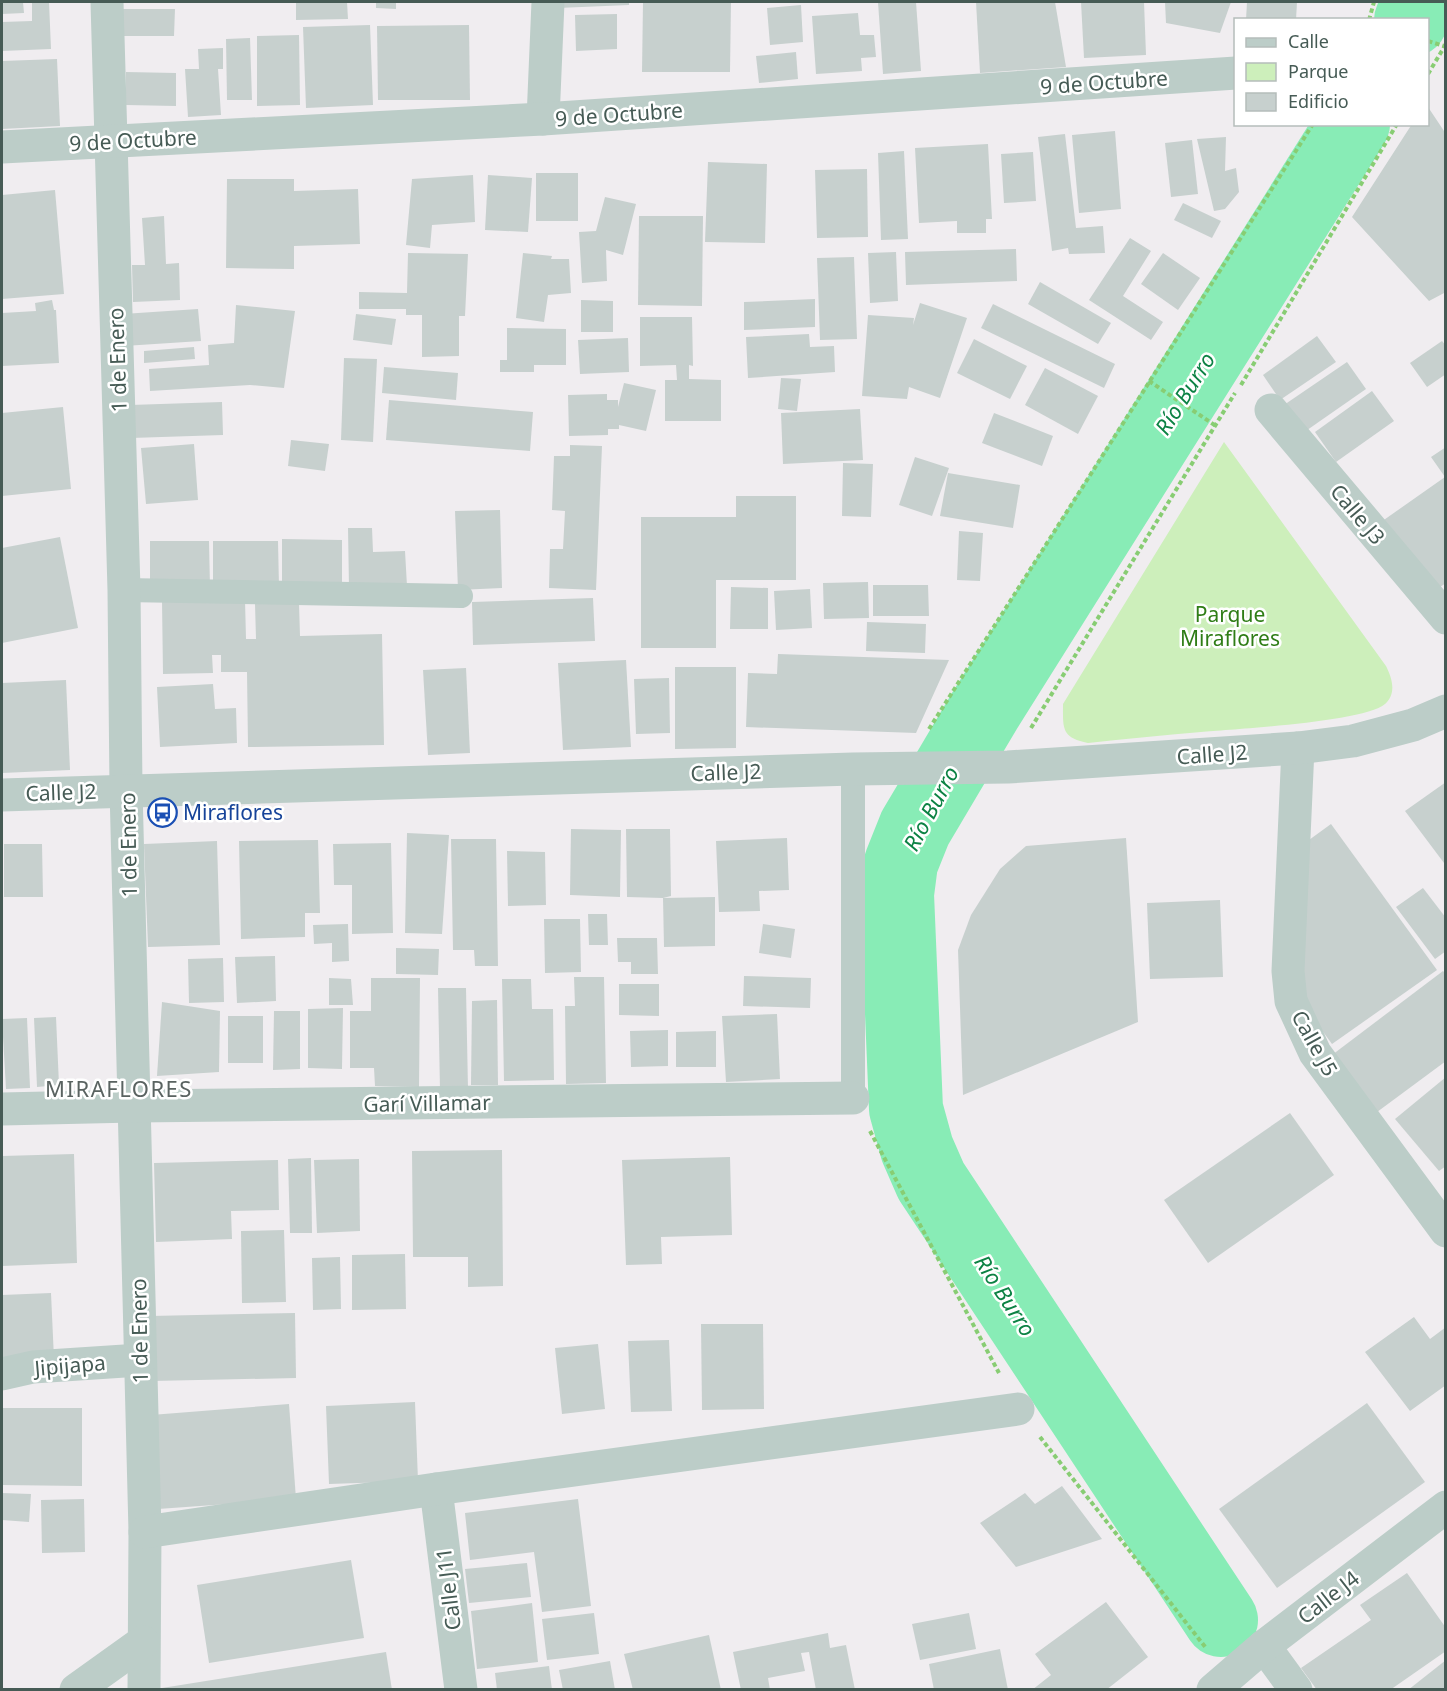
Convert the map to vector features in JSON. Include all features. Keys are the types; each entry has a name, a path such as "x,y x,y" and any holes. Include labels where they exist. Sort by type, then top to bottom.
{"street":[{"name":"1 de Enero","path":"107,2 124,590 126,789 145,1532 144,1689"},
{"path":"543,119 548,2"},
{"name":"9 de Octubre","path":"2,147 543,119 1234,73"},
{"name":"Calle J3","path":"1270,410 1446,618"},
{"name":"Calle J2","path":"2,795 126,789 853,769 1008,767 1298,748 1353,741 1413,725 1446,711"},
{"name":"Calle J5","path":"1298,748 1288,971 1291,1001 1315,1053 1446,1231"},
{"name":"Garí Villamar","path":"2,1109 853,1098"},
{"name":"Jipijapa","path":"2,1374 33,1367 140,1360"},
{"path":"145,1532 436,1489 1018,1409"},
{"name":"Calle J11","path":"436,1489 461,1689"},
{"name":"Calle J4","path":"1213,1689 1264,1646 1446,1507"},
{"path":"76,1689 143,1642"},
{"path":"1264,1646 1296,1689"}],"lane":[{"path":"124,590 461,596"},
{"path":"853,769 853,1098"}],"path":[{"path":"1370,18 1374,2"},
{"path":"1429,41 1445,45 1429,72"},
{"path":"905,768 1312,126"},
{"path":"1008,767 1396,126"},
{"path":"1149,381 1216,426"}],"green space":[{"name":"Parque Miraflores","path":"1224,442 1386,666 1392,685 1389,700 1373,710 1352,716 1298,724 1088,743 1079,741 1065,731 1063,704"}],"building":[{"path":"2,2 23,2 24,13 2,14"},
{"path":"32,2 49,2 51,49 2,51 2,22 32,21"},
{"path":"296,2 347,2 348,19 296,20"},
{"path":"376,2 396,2 396,9 376,8"},
{"path":"558,2 629,2 629,5 558,8"},
{"path":"643,2 731,2 730,72 642,72"},
{"path":"878,2 916,2 921,71 883,74"},
{"path":"976,2 1055,2 1066,67 980,73"},
{"path":"1081,2 1144,2 1146,55 1084,58"},
{"path":"1165,2 1231,2 1220,33 1166,23"},
{"path":"1247,2 1297,2 1296,18 1246,18"},
{"path":"801,5 803,42 770,45 767,8"},
{"path":"120,9 175,9 174,36 120,36"},
{"path":"858,13 860,35 874,35 876,57 861,58 862,71 816,74 812,16"},
{"path":"617,14 617,49 576,51 575,15"},
{"path":"370,25 373,105 306,108 303,27"},
{"path":"469,25 470,100 378,100 377,26"},
{"path":"299,35 300,105 257,106 257,36"},
{"path":"250,38 252,100 227,100 226,39"},
{"path":"223,48 223,69 218,69 221,115 188,117 185,69 199,69 198,49"},
{"path":"796,52 798,79 759,83 756,56"},
{"path":"57,59 60,126 2,129 2,61"},
{"path":"126,72 176,73 176,106 126,105"},
{"path":"1429,108 1446,134 1446,292 1429,301 1352,217 1411,126 1429,126"},
{"path":"1115,131 1121,209 1079,213 1072,135"},
{"path":"1065,134 1076,228 1103,226 1105,253 1069,254 1068,248 1052,251 1038,137"},
{"path":"1226,137 1225,171 1236,168 1239,192 1225,209 1214,211 1197,139"},
{"path":"1192,140 1198,194 1171,197 1165,143"},
{"path":"988,144 992,219 986,219 986,233 957,233 957,221 919,223 915,148"},
{"path":"904,151 908,239 881,240 878,153"},
{"path":"1033,152 1036,201 1004,203 1001,154"},
{"path":"708,162 767,164 765,243 705,242"},
{"path":"867,169 868,237 817,238 815,170"},
{"path":"536,173 578,173 578,221 536,221"},
{"path":"473,175 475,222 432,225 430,248 406,245 412,179"},
{"path":"488,175 532,178 528,232 485,230"},
{"path":"227,179 294,179 294,191 358,189 360,244 294,246 294,269 226,268"},
{"path":"55,190 64,294 2,299 2,195"},
{"path":"605,197 636,204 623,255 606,250 607,281 582,283 579,232 596,231"},
{"path":"1183,203 1221,221 1212,238 1174,220"},
{"path":"164,216 166,264 179,263 180,300 133,302 132,265 145,265 142,218"},
{"path":"639,216 703,216 702,306 638,305"},
{"path":"1130,238 1151,251 1123,296 1163,322 1151,340 1089,300"},
{"path":"1016,249 1017,281 906,285 905,252"},
{"path":"896,252 898,301 870,303 868,253"},
{"path":"408,253 468,254 465,316 459,316 459,356 422,357 422,315 406,315 406,309 359,309 359,292 407,293"},
{"path":"523,253 552,256 551,259 569,259 571,293 548,295 544,322 516,318"},
{"path":"1163,253 1200,278 1178,310 1141,284"},
{"path":"854,257 857,339 820,340 817,258"},
{"path":"1040,282 1111,323 1098,344 1028,304"},
{"path":"815,299 815,327 744,330 744,302"},
{"path":"52,300 54,310 56,310 59,363 2,366 2,313 36,311 35,303"},
{"path":"581,300 613,301 613,332 581,332"},
{"path":"920,303 967,318 940,398 909,387 907,399 862,396 868,315 914,318 913,325"},
{"path":"993,304 1115,364 1104,388 981,328"},
{"path":"236,305 295,311 284,388 250,385 150,391 149,369 209,365 208,345 234,343"},
{"path":"198,309 201,341 124,346 123,314"},
{"path":"356,314 396,319 392,345 353,340"},
{"path":"640,317 692,317 693,366 689,365 689,379 721,380 721,421 665,421 665,380 677,380 676,365 640,366"},
{"path":"507,328 566,329 566,365 534,365 534,372 500,372 500,360 507,360"},
{"path":"809,334 810,347 834,346 835,372 748,378 746,337"},
{"path":"1317,336 1336,362 1280,400 1263,375"},
{"path":"628,338 629,372 580,374 578,340"},
{"path":"974,339 1027,366 1010,399 957,373"},
{"path":"1442,341 1446,346 1446,374 1427,387 1410,363"},
{"path":"194,347 195,359 144,363 144,351"},
{"path":"344,358 377,359 373,442 341,440"},
{"path":"1347,362 1366,389 1300,435 1281,407"},
{"path":"384,367 458,373 456,400 382,393"},
{"path":"1045,368 1098,396 1078,434 1025,405"},
{"path":"781,378 801,379 797,411 778,409"},
{"path":"624,383 656,390 646,431 619,425 619,429 608,429 608,435 569,436 568,395 607,394 607,400 618,400 618,407"},
{"path":"1372,391 1394,421 1336,462 1315,432"},
{"path":"389,400 533,412 530,451 386,440"},
{"path":"222,402 223,435 131,438 130,405"},
{"path":"63,407 71,489 2,496 2,413"},
{"path":"860,409 863,460 783,464 781,413"},
{"path":"994,413 1053,436 1042,466 982,443"},
{"path":"291,440 329,444 325,471 288,466"},
{"path":"194,444 198,500 146,504 141,448"},
{"path":"570,445 602,446 596,590 549,588 550,549 563,549 565,511 552,510 554,456 570,456"},
{"path":"1446,447 1446,583 1431,593 1381,522 1445,477 1431,457"},
{"path":"915,457 949,468 932,516 899,505"},
{"path":"843,463 873,464 871,517 842,516"},
{"path":"948,473 1020,485 1013,528 940,516"},
{"path":"736,496 796,496 796,580 716,580 716,648 641,648 641,517 736,517"},
{"path":"500,510 502,588 458,590 455,511"},
{"path":"348,528 372,528 373,552 405,551 407,586 349,588"},
{"path":"959,531 983,533 980,581 957,580"},
{"path":"60,537 78,628 2,643 2,548"},
{"path":"282,539 342,540 342,588 282,587"},
{"path":"150,541 209,541 210,588 150,588"},
{"path":"213,541 278,541 279,587 213,587"},
{"path":"868,582 869,618 824,619 823,583"},
{"path":"873,585 928,585 929,616 873,616"},
{"path":"731,587 768,588 768,629 730,629"},
{"path":"810,589 812,628 776,630 774,591"},
{"path":"593,598 595,641 473,645 472,602"},
{"path":"245,600 246,639 256,639 255,604 299,603 300,636 382,634 384,745 248,747 247,672 221,672 221,655 212,655 213,673 163,674 162,601"},
{"path":"867,622 926,624 925,653 866,651"},
{"path":"778,654 949,660 916,733 746,727 748,673 777,674"},
{"path":"626,660 631,747 563,750 558,663"},
{"path":"675,667 736,667 736,748 675,749"},
{"path":"466,668 470,753 428,755 423,670"},
{"path":"669,678 670,733 636,734 634,679"},
{"path":"66,680 70,770 2,773 2,683"},
{"path":"213,684 215,709 236,708 237,743 160,747 157,687"},
{"path":"1446,782 1446,862 1444,863 1405,811"},
{"path":"1331,824 1437,970 1332,1044 1291,988 1309,840"},
{"path":"571,829 621,830 620,897 570,895"},
{"path":"626,829 670,829 671,896 663,898 627,897"},
{"path":"407,833 449,835 442,934 405,933"},
{"path":"787,838 789,890 759,891 760,911 719,912 716,841"},
{"path":"1126,838 1138,1022 963,1095 958,950 971,915 1000,869 1026,846"},
{"path":"451,839 496,839 498,966 475,966 474,950 453,950"},
{"path":"318,840 320,913 305,913 305,937 241,939 239,841"},
{"path":"217,841 220,945 148,947 144,844"},
{"path":"391,843 393,933 352,934 352,885 334,885 333,844"},
{"path":"4,844 42,844 43,897 4,897"},
{"path":"507,851 545,852 546,905 508,906"},
{"path":"1423,888 1446,918 1446,951 1435,959 1396,907"},
{"path":"715,897 715,946 664,947 663,898"},
{"path":"1220,900 1223,977 1150,979 1147,903"},
{"path":"588,914 607,914 608,945 589,945"},
{"path":"544,919 580,919 581,972 545,973"},
{"path":"348,924 349,961 332,962 332,943 314,944 313,925"},
{"path":"763,924 795,929 791,958 759,953"},
{"path":"617,938 657,938 658,974 631,974 631,962 618,962"},
{"path":"396,948 439,949 438,975 396,974"},
{"path":"275,956 276,1001 237,1003 235,957"},
{"path":"223,958 224,1002 189,1003 188,959"},
{"path":"1443,971 1446,974 1446,1061 1373,1115 1328,1058"},
{"path":"744,976 811,978 810,1008 743,1006"},
{"path":"574,977 604,977 606,1083 566,1084 565,1006 575,1006"},
{"path":"329,978 351,979 353,1005 329,1005"},
{"path":"371,978 420,978 419,1087 375,1086 374,1068 350,1068 350,1011 371,1011"},
{"path":"502,979 531,979 532,1009 553,1009 554,1080 504,1081"},
{"path":"619,984 659,984 659,1016 619,1015"},
{"path":"438,988 466,988 468,1089 440,1090"},
{"path":"497,1000 498,1085 471,1085 472,1001"},
{"path":"162,1002 220,1011 219,1072 157,1076"},
{"path":"343,1008 342,1069 308,1068 308,1009"},
{"path":"274,1011 300,1011 300,1069 273,1070"},
{"path":"777,1014 780,1079 726,1082 722,1016"},
{"path":"228,1016 263,1016 263,1063 228,1063"},
{"path":"56,1017 59,1085 37,1087 34,1018"},
{"path":"27,1018 30,1088 6,1089 2,1019"},
{"path":"668,1030 668,1066 631,1067 630,1031"},
{"path":"716,1031 716,1067 676,1067 676,1032"},
{"path":"1446,1077 1446,1166 1439,1171 1395,1119"},
{"path":"1290,1113 1334,1175 1208,1263 1164,1200"},
{"path":"502,1150 503,1286 468,1287 468,1257 413,1257 412,1151"},
{"path":"74,1154 77,1263 2,1266 2,1156"},
{"path":"730,1157 732,1235 661,1237 662,1264 626,1265 622,1160"},
{"path":"311,1158 312,1233 290,1233 288,1159"},
{"path":"359,1159 360,1231 317,1233 314,1160"},
{"path":"278,1160 279,1210 231,1211 232,1239 156,1242 154,1163"},
{"path":"284,1230 286,1302 242,1303 241,1231"},
{"path":"405,1254 406,1309 352,1310 352,1255"},
{"path":"340,1257 341,1309 313,1310 312,1258"},
{"path":"51,1293 54,1359 2,1362 2,1295"},
{"path":"295,1313 296,1378 152,1381 150,1316"},
{"path":"1414,1317 1430,1339 1446,1327 1446,1385 1410,1411 1365,1352"},
{"path":"701,1324 763,1324 764,1409 702,1410"},
{"path":"669,1340 672,1411 631,1412 628,1341"},
{"path":"598,1344 605,1409 562,1414 555,1348"},
{"path":"415,1402 418,1481 329,1484 326,1406"},
{"path":"1367,1403 1425,1482 1277,1588 1219,1509"},
{"path":"289,1404 296,1499 158,1509 151,1415"},
{"path":"2,1408 82,1408 82,1486 2,1485"},
{"path":"1062,1486 1102,1539 1016,1567 980,1523 1025,1493 1035,1504"},
{"path":"2,1493 31,1494 29,1522 2,1520"},
{"path":"84,1499 85,1552 42,1553 41,1500"},
{"path":"578,1499 591,1606 542,1612 534,1552 470,1560 465,1513"},
{"path":"351,1560 364,1638 209,1663 197,1585"},
{"path":"527,1563 531,1597 469,1603 465,1569"},
{"path":"1407,1573 1446,1628 1446,1651 1390,1690 1317,1690 1301,1668 1371,1620 1360,1605"},
{"path":"1106,1602 1148,1657 1106,1690 1032,1690 1051,1675 1035,1654"},
{"path":"532,1603 538,1662 477,1669 471,1611"},
{"path":"594,1613 599,1654 547,1660 542,1619"},
{"path":"969,1613 976,1649 920,1660 912,1624"},
{"path":"828,1633 830,1648 846,1645 855,1690 816,1690 809,1652 801,1653 805,1671 768,1678 770,1690 741,1690 733,1652"},
{"path":"709,1635 721,1690 633,1690 624,1654"},
{"path":"1000,1649 1008,1690 934,1690 929,1664"},
{"path":"386,1652 392,1690 162,1690 162,1688"},
{"path":"1446,1660 1446,1690 1408,1690"},
{"path":"610,1661 615,1690 563,1690 559,1670"},
{"path":"549,1666 552,1690 497,1690 495,1673"}],"waterway":[{"name":"Río Burro","path":"1412,18 1419,2"},
{"name":"Río Burro","path":"1221,1620 931,1181 917,1149 906,1109 897,894 901,863 915,828 985,710 1352,126"}],"place":[{"name":"Miraflores","path":"162,812"}],"district":[{"name":"MIRAFLORES","path":"119,1088"}]}
